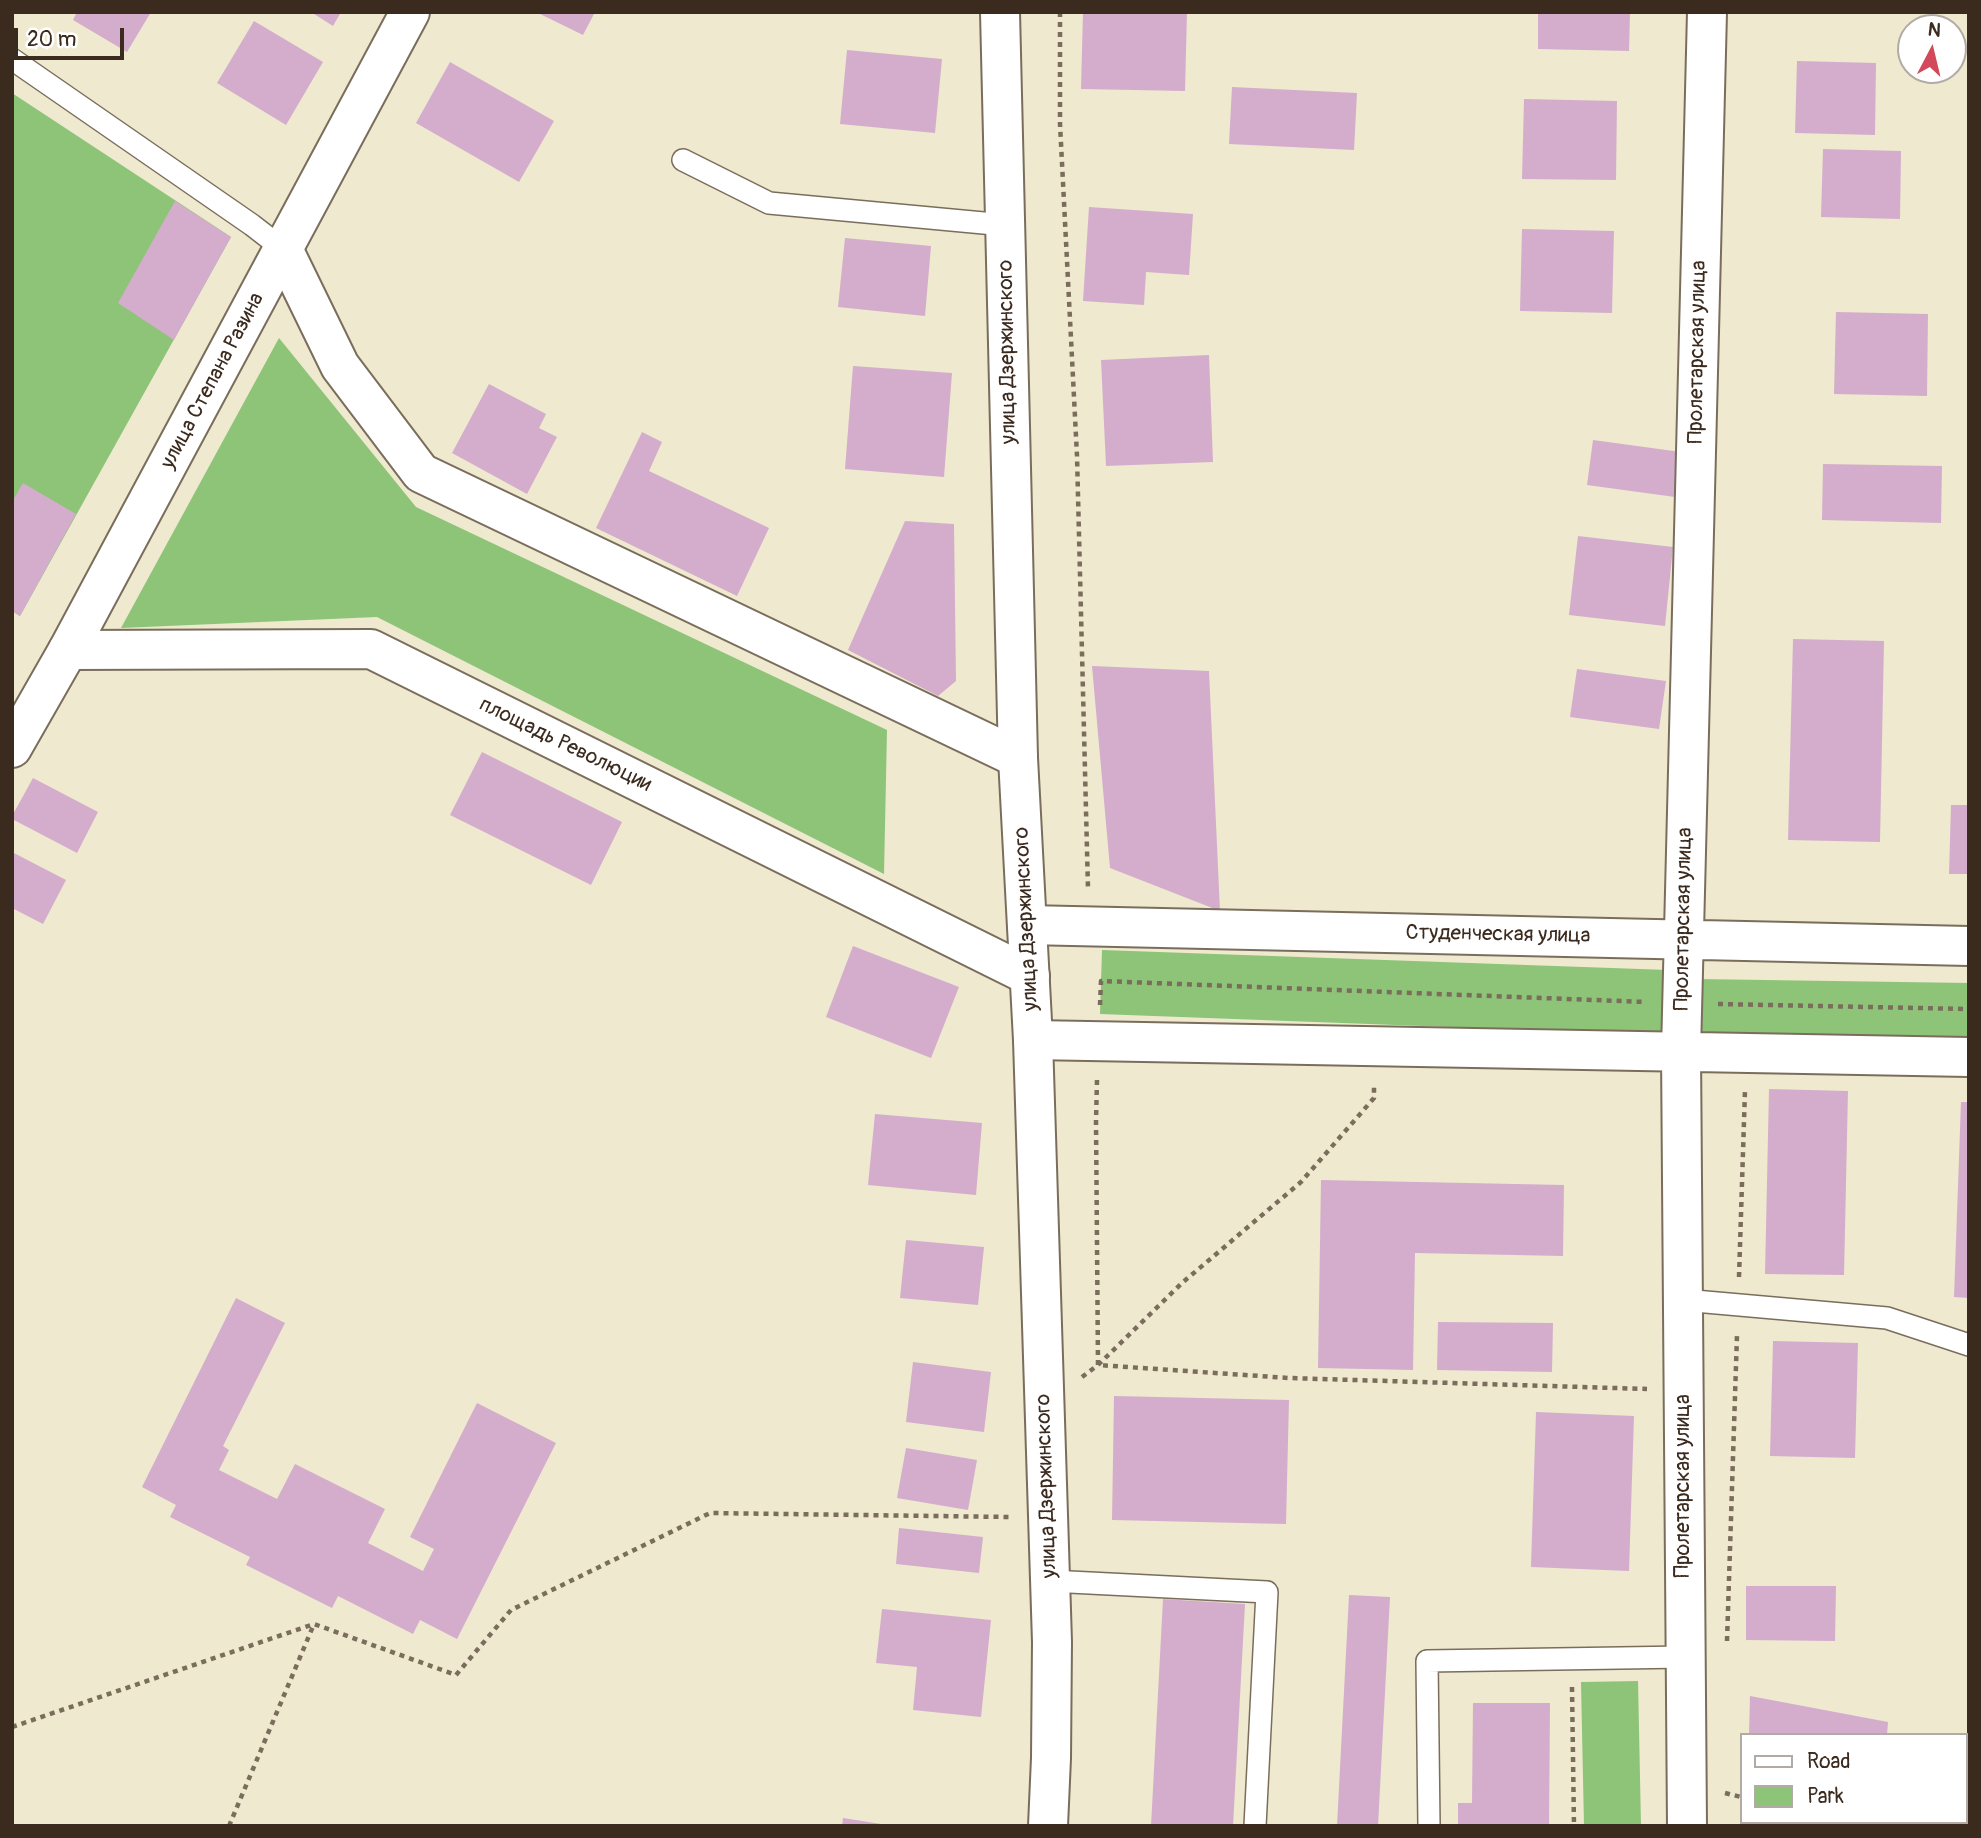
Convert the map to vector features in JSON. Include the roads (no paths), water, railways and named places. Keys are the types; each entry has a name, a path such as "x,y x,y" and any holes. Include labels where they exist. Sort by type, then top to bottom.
{"street":[{"name":"улица Степана Разина","path":"12,748 68,650 410,12"},
{"name":"улица Дзержинского","path":"1000,12 1018,758 1030,976 1050,1581 1052,1700 1048,1826"},
{"name":"Пролетарская улица","path":"1687,1826 1681,1051 1707,12"},
{"path":"283,249 340,366 421,473 1018,758"},
{"name":"площадь Революции","path":"68,650 370,649 1030,976"},
{"name":"Студенческая улица","path":"1027,925 1969,946"},
{"path":"1032,1040 1969,1056"}],"lane":[{"path":"12,59 283,249"},
{"path":"683,160 769,203 1005,225"},
{"path":"1683,1300 1887,1318 1969,1345"},
{"path":"1050,1581 1267,1592 1255,1826"},
{"path":"1429,1826 1427,1661 1685,1657"}]}
